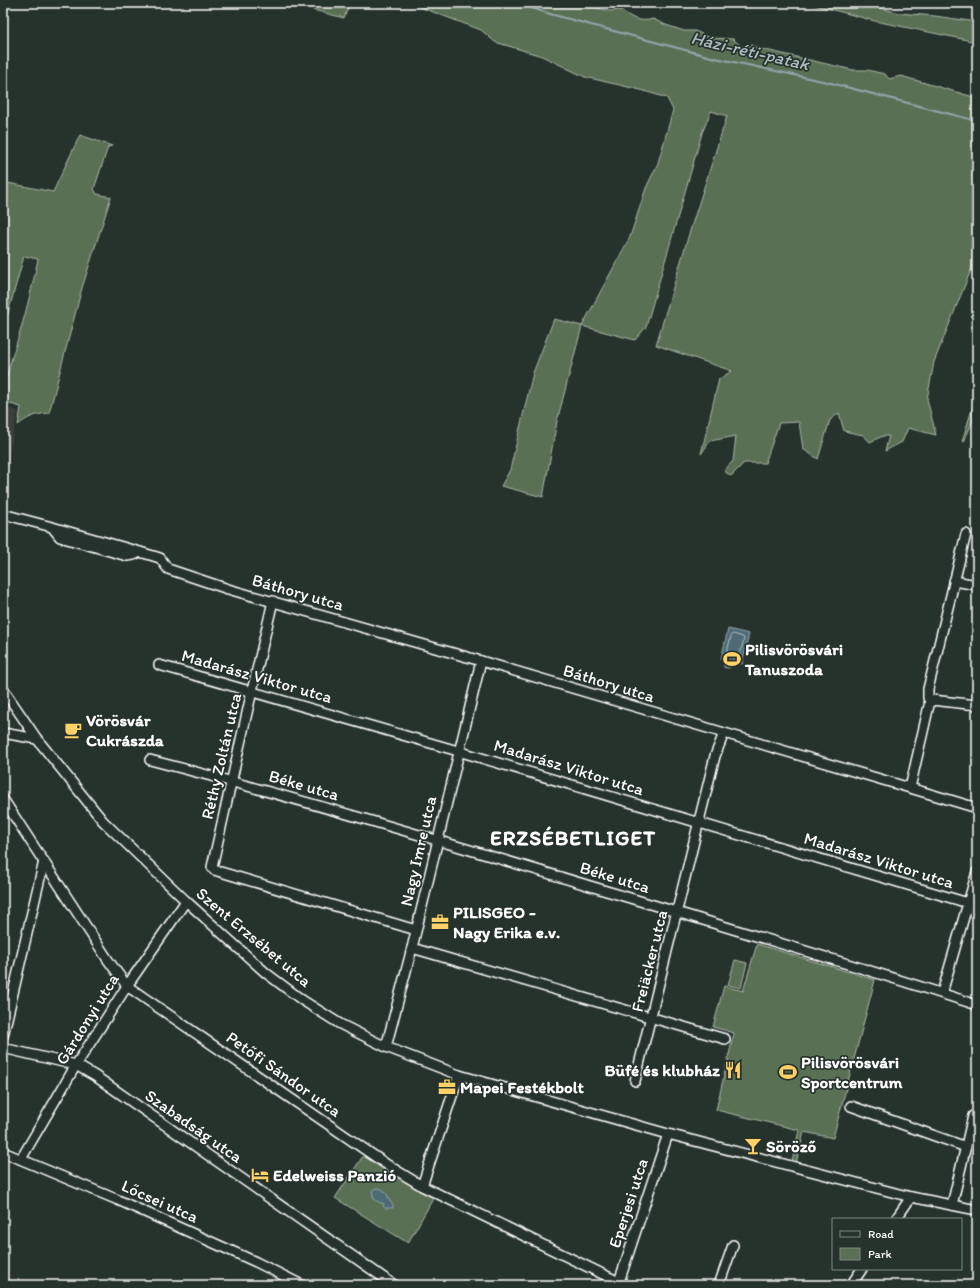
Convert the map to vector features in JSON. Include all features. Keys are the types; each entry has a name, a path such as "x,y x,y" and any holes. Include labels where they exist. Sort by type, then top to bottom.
{"street":[{"path":"3,514 140,552"},
{"path":"52,527 60,537 127,556 140,552"},
{"path":"910,788 930,701 928,698 928,689 966,534"},
{"name":"Báthory utca","path":"140,552 160,558 168,569 228,589 480,661 977,808"},
{"path":"954,581 977,585"},
{"name":"Réthy Zoltán utca","path":"273,601 212,867 214,870 416,930"},
{"name":"Nagy Imre utca","path":"386,1047 412,948 480,661"},
{"name":"Madarász Viktor utca","path":"159,665 458,751 968,903"},
{"name":"Szent Erzsébet utca","path":"3,689 37,739 103,821 186,901 266,973 302,1000 340,1024 386,1047 459,1075 668,1134 911,1197 977,1210"},
{"path":"930,701 977,705"},
{"path":"3,733 37,739"},
{"name":"Freiäcker utca","path":"635,1081 715,756 724,734"},
{"name":"Béke utca","path":"150,760 232,781 437,840 677,912 977,1005"},
{"name":"Petőfi Sándor utca","path":"3,799 108,960 127,986 386,1164 422,1186 620,1284"},
{"path":"3,1036 44,861"},
{"path":"942,994 977,872"},
{"name":"Gárdonyi utca","path":"21,1159 76,1065 127,986 186,901"},
{"path":"412,948 725,1039"},
{"name":"Szabadság utca","path":"3,1048 76,1065 100,1080 394,1285"},
{"path":"422,1186 459,1075"},
{"path":"851,1106 966,1147"},
{"path":"952,1205 973,1116 977,1116"},
{"name":"Eperjesi utca","path":"620,1284 668,1134"},
{"name":"Lőcsei utca","path":"3,1152 190,1232 302,1285"},
{"path":"897,1218 911,1197"},
{"path":"718,1285 733,1245"},
{"path":"851,1285 861,1270"},
{"path":"605,1285 606,1283 612,1282 620,1284"}],"shaded area":[{"path":"3,407 18,411 3,482"}],"green space":[{"path":"315,3 350,3 344,18 313,10"},
{"path":"409,3 575,3 610,11 621,10 640,20 653,19 684,31 695,31 711,38 733,39 743,48 751,45 757,48 853,70 867,70 885,74 889,79 901,76 977,98 977,255 934,362 927,399 936,435 908,428 902,442 885,451 889,436 883,436 870,442 863,435 844,431 839,413 830,420 818,459 803,449 799,422 779,423 765,463 744,463 731,476 724,471 733,461 736,436 710,441 701,454 719,379 732,371 656,345 689,234 727,116 711,111 702,133 646,327 635,340 582,326 630,237 646,188 658,163 673,110 667,98 641,90 585,77 542,56 495,42 481,30"},
{"path":"807,3 862,3 899,13 977,22 977,42 875,21"},
{"path":"80,135 112,146 108,147 94,189 97,194 111,197 82,288 49,413 32,416 18,425 21,407 3,402 3,394 32,287 38,259 24,256 3,331 3,182 53,192"},
{"path":"554,319 582,326 557,421 543,497 501,486 510,470 533,373"},
{"path":"977,394 977,410 964,442 962,441"},
{"name":"Pilisvörösvári Sportcentrum","path":"757,944 875,980 833,1138 804,1132 796,1163 792,1162 799,1130 716,1110 734,1033 713,1027 724,986 743,991"},
{"path":"735,960 747,963 741,988 728,985"},
{"path":"363,1156 434,1197 408,1243 335,1198"}],"water":[{"path":"728,629 749,634 742,664 721,659"},
{"path":"376,1188 380,1188 385,1192 393,1205 393,1208 385,1208 383,1203 380,1203 374,1199 372,1191"}],"waterway":[{"name":"Házi-réti-patak","path":"517,3 550,14 715,58 827,82 977,121"}],"place":[{"name":"Pilisvörösvári Tanuszoda","path":"732,659"},
{"name":"Vörösvár Cukrászda","path":"73,730"},
{"name":"PILISGEO - Nagy Erika e.v.","path":"440,922"},
{"name":"Büfé és klubház","path":"733,1070"},
{"name":"Pilisvörösvári Sportcentrum","path":"788,1072"},
{"name":"Mapei Festékbolt","path":"447,1087"},
{"name":"Söröző","path":"753,1146"},
{"name":"Edelweiss Panzió","path":"260,1175"}],"district":[{"name":"ERZSÉBETLIGET","path":"573,838"}]}
